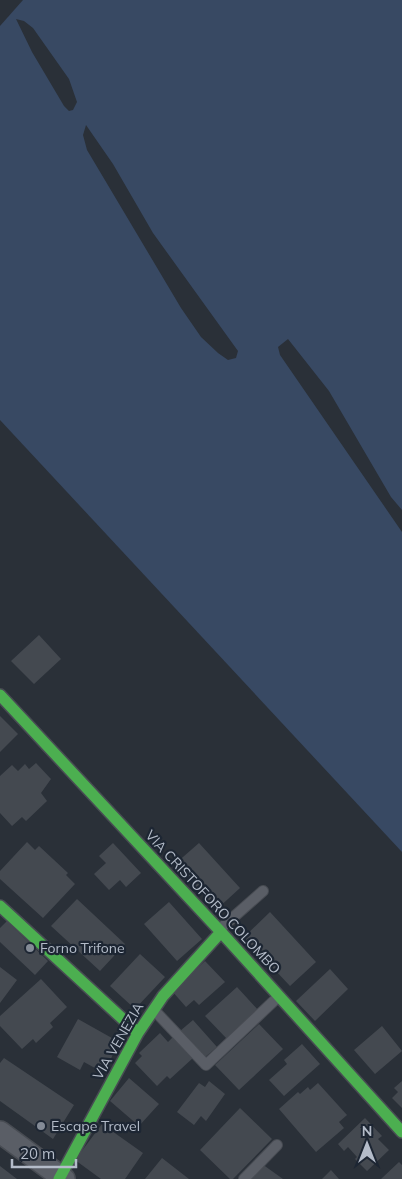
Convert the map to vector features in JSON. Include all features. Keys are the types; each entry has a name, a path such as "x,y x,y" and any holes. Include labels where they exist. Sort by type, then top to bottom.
{"street":[{"name":"VIA CRISTOFORO COLOMBO","path":"0,695 220,931 402,1132"},
{"path":"0,906 138,1033"},
{"name":"VIA VENEZIA","path":"61,1178 138,1033 163,996 220,931"},
{"path":"0,1132 61,1178"}],"lane":[{"path":"220,931 264,891"},
{"path":"154,1009 206,1065 279,996"},
{"path":"244,1179 277,1146"}],"water":[{"path":"23,0 402,0 402,852 0,420 0,26"}],"pier":[{"path":"16,19 24,21 33,28 69,79 77,102 73,110 69,111 64,106 32,52"},
{"path":"86,125 113,164 153,233 238,351 236,358 228,360 218,353 201,337 181,308 87,150 83,135"},
{"path":"288,339 329,391 391,497 402,510 402,532 280,355 278,347"}],"building":[{"path":"39,635 61,659 34,684 11,661"},
{"path":"0,716 18,734 0,752"},
{"path":"36,763 51,779 41,793 47,801 26,821 22,817 12,826 0,813 0,776 12,765 18,771 25,764 29,769"},
{"path":"27,842 35,850 39,846 68,873 66,875 75,884 43,918 0,879 0,871"},
{"path":"113,843 141,873 126,887 120,880 109,890 94,874 106,863 99,856"},
{"path":"199,843 240,888 216,910 175,864"},
{"path":"77,899 125,944 100,971 51,926"},
{"path":"169,902 202,939 177,961 144,924"},
{"path":"270,912 316,962 290,986 244,937"},
{"path":"7,921 48,961 35,975 0,942 0,928"},
{"path":"140,954 165,977 135,1009 110,986"},
{"path":"205,961 225,982 199,1005 194,1000 186,1007 172,991"},
{"path":"0,967 17,980 0,1003"},
{"path":"330,969 348,989 315,1021 296,1001"},
{"path":"41,979 67,1007 50,1023 53,1027 36,1043 33,1039 22,1049 0,1026 0,1016"},
{"path":"237,987 259,1011 227,1039 205,1016"},
{"path":"78,1019 119,1042 104,1073 84,1062 80,1070 57,1057"},
{"path":"193,1020 217,1047 204,1058 180,1031"},
{"path":"259,1024 283,1049 239,1090 215,1065"},
{"path":"382,1026 402,1051 375,1074 354,1050"},
{"path":"160,1033 168,1042 173,1037 193,1058 170,1079 167,1076 157,1086 135,1063 142,1056 139,1053"},
{"path":"302,1044 320,1064 284,1096 269,1080 287,1064 284,1060"},
{"path":"4,1058 74,1105 53,1139 0,1101 0,1063"},
{"path":"129,1078 159,1104 139,1126 110,1101"},
{"path":"209,1081 225,1094 206,1121 201,1116 194,1125 177,1112 199,1083 205,1087"},
{"path":"402,1081 402,1108 392,1098 398,1092 394,1088"},
{"path":"318,1083 347,1115 339,1122 344,1128 316,1152 279,1109 298,1092 300,1094 308,1087 310,1090"},
{"path":"240,1108 272,1139 233,1179 230,1179 200,1150"},
{"path":"365,1118 382,1136 378,1139 389,1150 367,1171 355,1159 357,1157 348,1147 344,1151 338,1144"},
{"path":"102,1124 143,1153 125,1179 101,1179 75,1160"},
{"path":"162,1158 189,1179 145,1179"},
{"path":"399,1162 402,1165 402,1179 381,1179"},
{"path":"262,1164 283,1179 251,1179"},
{"path":"0,1166 17,1179 0,1179"},
{"path":"331,1170 339,1179 322,1179"}],"traffic: fast":[{"path":"0,695 221,932 402,1132"},
{"path":"0,906 138,1033"},
{"path":"59,1179 138,1033 163,996 221,932"}],"place":[{"name":"Forno Trifone","path":"30,948"},
{"name":"Escape Travel","path":"41,1126"}]}
